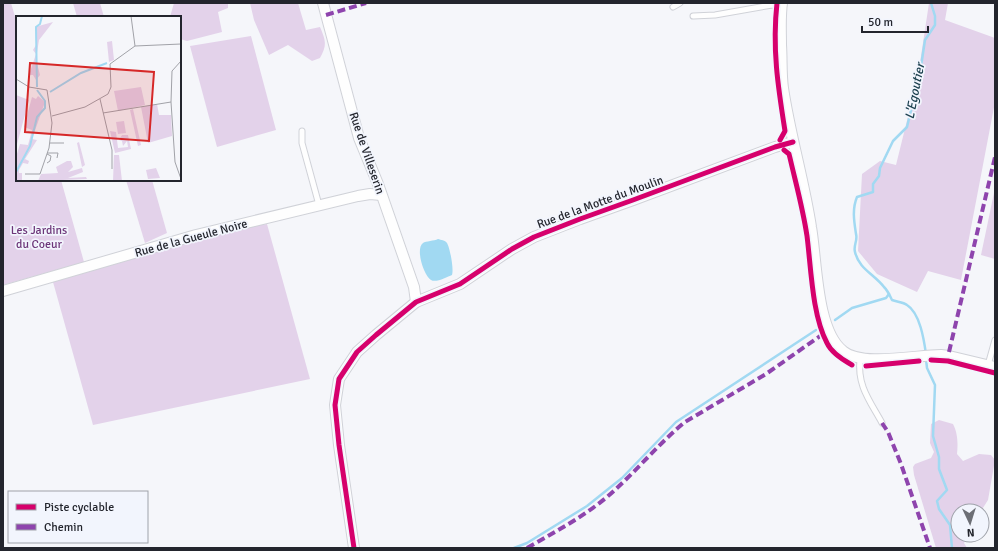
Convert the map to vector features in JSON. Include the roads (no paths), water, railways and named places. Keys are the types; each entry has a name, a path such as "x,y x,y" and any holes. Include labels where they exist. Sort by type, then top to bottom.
{"street":[{"name":"Rue de Villeserin","path":"323,3 359,138 414,287 416,302"},
{"path":"782,5 781,24 783,86 811,228 820,299 826,326 831,336 843,351 860,359 870,360 931,355 949,356 992,366"},
{"name":"Rue de la Motte du Moulin","path":"354,548 339,446 335,405 340,379 345,369 357,352 376,334 416,302 460,284 512,249 534,237 768,149 793,142"},
{"name":"Rue de la Gueule Noire","path":"3,291 196,235 318,205 370,194 381,195"}],"lane":[{"path":"673,7 680,3"},
{"path":"693,16 772,5 782,5"},
{"path":"302,131 302,143 318,205"},
{"path":"992,366 995,340"},
{"path":"860,359 862,386 882,423"}],"water":[{"path":"438,239 447,243 451,259 452,275 433,281 428,278 423,268 420,251 423,243"}],"waterway":[{"name":"L'Egoutier","path":"926,354 921,327 915,314 905,304 892,300 880,282 863,267 857,258 855,250 856,236 854,206 857,197 873,192 873,184 879,176 880,168 893,141 907,127 920,73 925,40 935,25 935,16 931,3"},
{"path":"835,320 852,308 886,298 889,294"},
{"path":"514,548 527,543 587,506 622,478 676,422 816,330"},
{"name":"L'Egoutier","path":"926,359 927,368 935,385 933,436 939,457 939,469 947,490 937,501 939,509 950,525 952,548"}],"park label":[{"name":"Les Jardins du Coeur","path":"39,237"}]}
